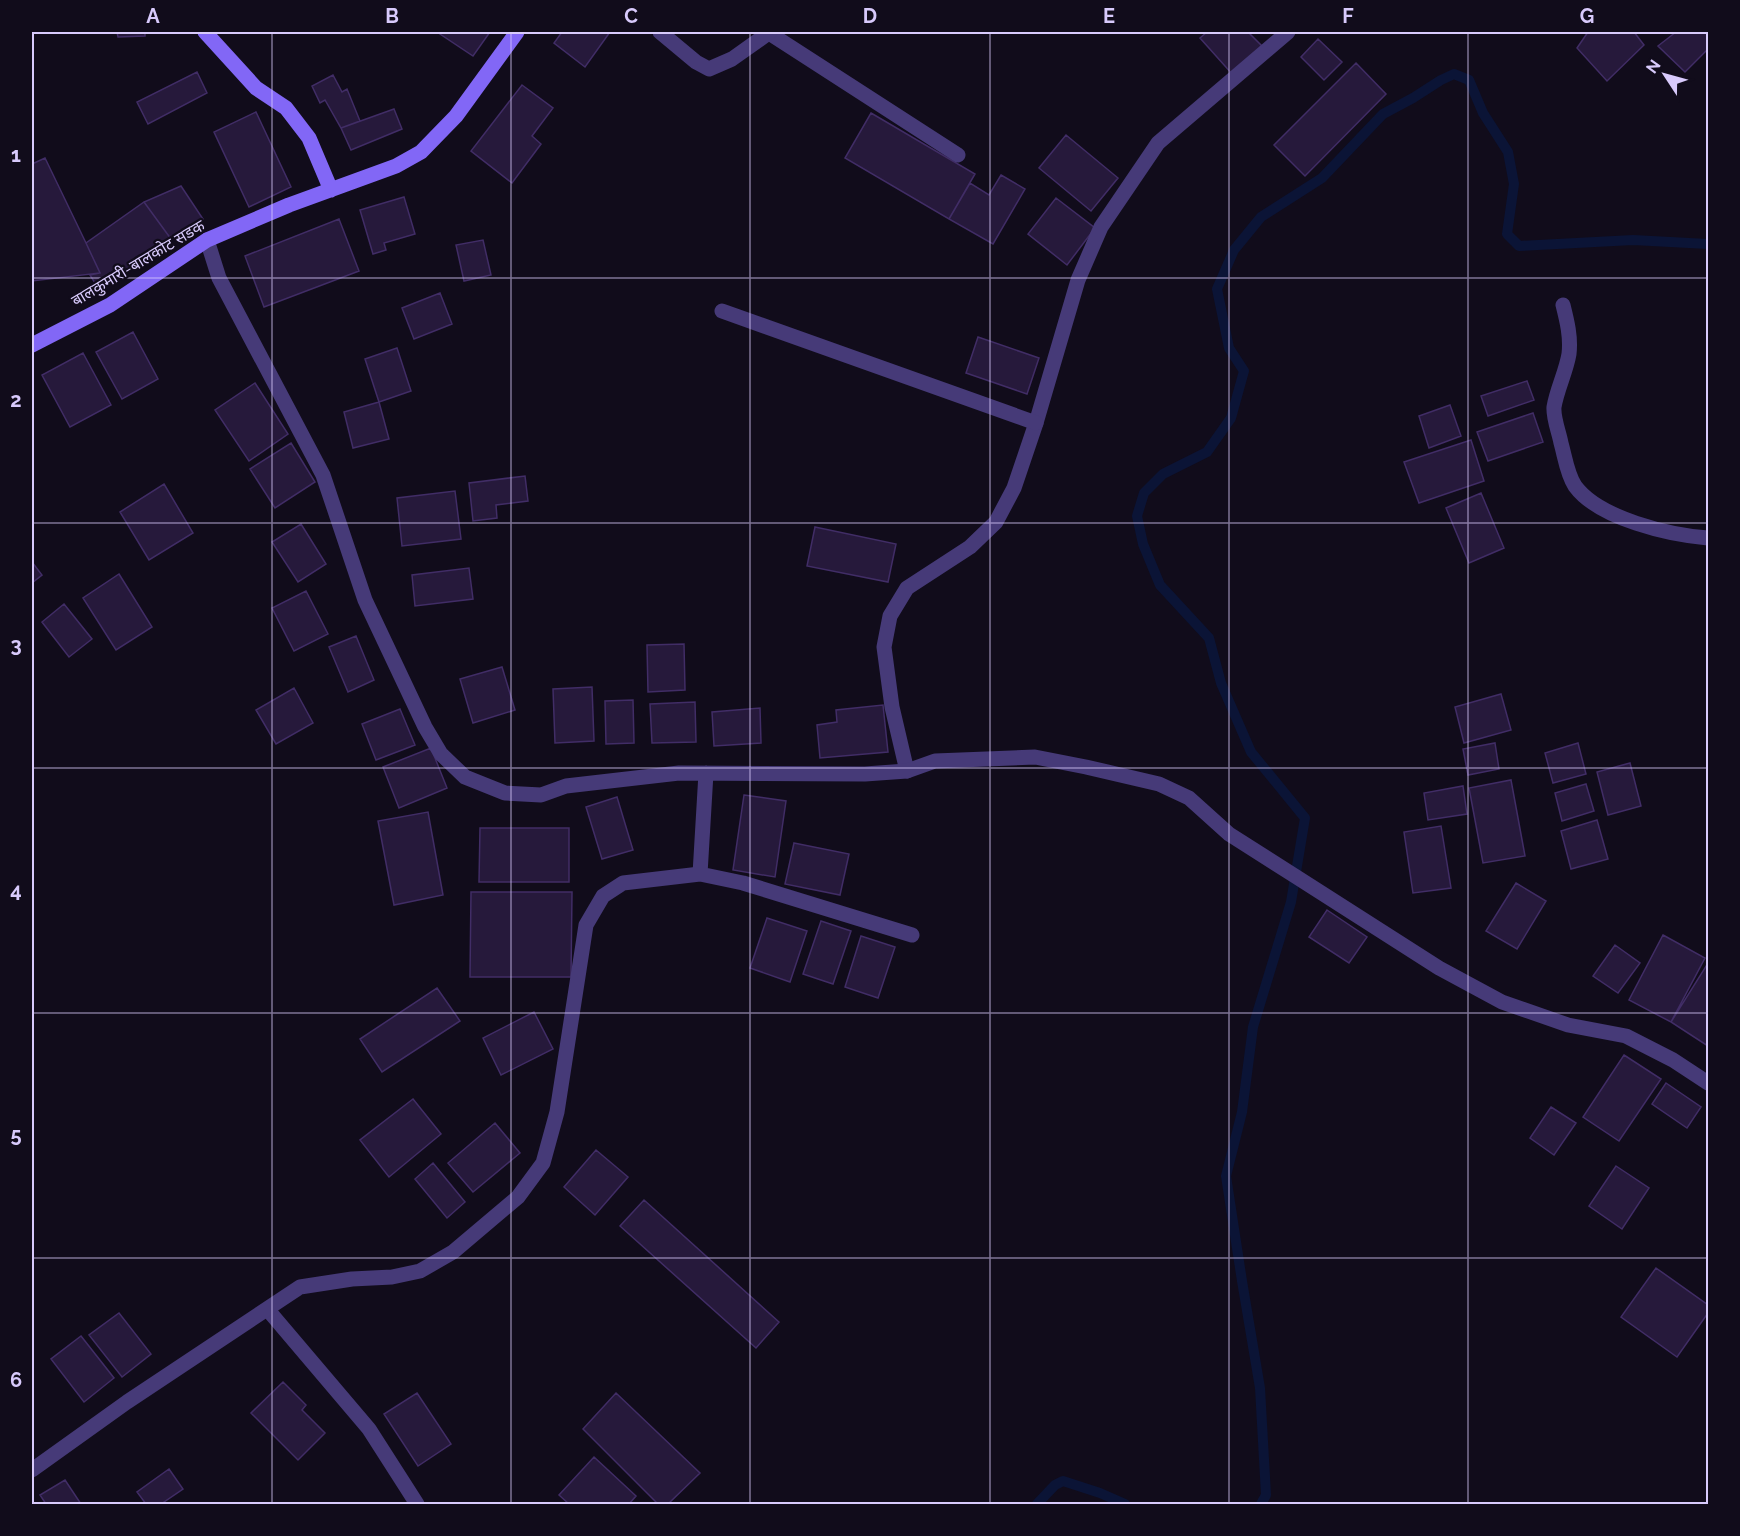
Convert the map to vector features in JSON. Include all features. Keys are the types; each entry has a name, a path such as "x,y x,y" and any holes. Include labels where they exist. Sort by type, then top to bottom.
{"main road":[{"path":"206,32 256,88 286,108 309,138 331,190"},
{"name":"बालकुमारी-बालकोट सडक","path":"32,345 110,304 207,240 396,166 421,152 456,116 517,32"}],"street":[{"path":"660,32 696,62 709,69 732,59 770,32 958,155"},
{"path":"907,771 892,707 885,647 890,616 907,588 970,547 996,522 1014,488 1036,423 1078,280 1101,227 1158,143 1288,32"},
{"path":"207,240 219,278 323,475 365,600 425,727 441,754 465,777 505,793 541,795 566,786 679,773 865,774 907,771 935,761 1035,757 1159,784 1189,798 1228,834 1439,968 1502,1002 1568,1024 1626,1036 1673,1060 1708,1083"},
{"path":"1563,305 1570,335 1569,355 1554,410 1567,467 1575,485 1588,499 1606,511 1645,526 1683,536 1708,538"},
{"path":"722,311 1036,423"},
{"path":"700,874 706,773"},
{"path":"32,1470 136,1396 300,1287 352,1279 392,1277 420,1271 453,1252 518,1197 543,1163 557,1112 586,925 603,896 623,883 700,874 742,883 912,935"},
{"path":"268,1310 369,1429 417,1504"}],"building":[{"path":"117,32 145,32 145,36 118,37"},
{"path":"437,32 490,32 473,56"},
{"path":"562,32 610,32 585,67 554,43"},
{"path":"1207,32 1248,32 1263,47 1233,75 1200,38"},
{"path":"1588,32 1634,32 1644,45 1607,81 1577,48"},
{"path":"1676,32 1708,32 1708,49 1685,72 1658,46"},
{"path":"1318,39 1342,62 1324,80 1301,57"},
{"path":"1356,63 1386,94 1305,176 1274,145"},
{"path":"197,72 207,93 148,124 137,102"},
{"path":"333,75 342,92 347,89 360,121 341,128 325,100 320,103 312,86"},
{"path":"522,85 553,108 532,136 541,144 512,183 471,151"},
{"path":"394,109 402,129 351,150 341,128"},
{"path":"256,112 291,187 249,207 214,132"},
{"path":"871,113 975,174 949,219 845,158"},
{"path":"1066,135 1118,178 1091,211 1039,168"},
{"path":"45,158 100,273 32,281 32,164"},
{"path":"1001,175 1025,189 993,244 949,219 970,183 989,195"},
{"path":"181,186 203,219 171,239 144,202"},
{"path":"404,197 415,234 384,243 386,250 373,254 360,210"},
{"path":"1056,198 1095,228 1067,265 1028,234"},
{"path":"144,202 171,239 98,288 90,275 100,273 86,243"},
{"path":"339,219 359,271 264,307 245,256"},
{"path":"483,240 491,275 464,281 456,245"},
{"path":"440,293 452,324 414,339 402,308"},
{"path":"133,332 158,379 122,399 96,352"},
{"path":"978,337 1039,358 1027,394 966,373"},
{"path":"397,348 411,391 379,402 365,359"},
{"path":"83,353 111,405 70,427 42,375"},
{"path":"1527,381 1534,400 1488,416 1481,396"},
{"path":"255,383 288,434 249,461 215,410"},
{"path":"379,402 389,439 353,448 344,412"},
{"path":"1450,405 1461,436 1429,448 1419,416"},
{"path":"1533,413 1543,442 1488,461 1477,432"},
{"path":"1471,440 1484,481 1419,503 1404,462"},
{"path":"291,443 315,482 275,508 250,469"},
{"path":"525,476 528,501 496,505 497,518 473,521 469,483"},
{"path":"164,484 193,533 149,560 120,512"},
{"path":"455,491 461,539 402,546 397,498"},
{"path":"1481,493 1504,548 1469,563 1446,508"},
{"path":"301,524 326,564 298,582 272,542"},
{"path":"815,527 896,544 888,582 807,566"},
{"path":"32,562 42,575 32,583"},
{"path":"469,568 473,599 415,606 412,575"},
{"path":"119,574 152,627 116,650 83,598"},
{"path":"306,591 328,634 294,651 272,608"},
{"path":"64,604 92,639 69,657 42,622"},
{"path":"356,636 374,680 348,692 329,647"},
{"path":"684,644 685,690 648,692 647,645"},
{"path":"502,667 515,710 473,723 460,679"},
{"path":"592,687 594,741 555,743 553,689"},
{"path":"294,688 313,723 276,744 256,710"},
{"path":"1501,694 1511,730 1464,743 1455,707"},
{"path":"633,700 634,743 606,744 605,701"},
{"path":"695,702 696,742 652,743 650,704"},
{"path":"883,705 888,752 820,758 817,725 837,722 836,710"},
{"path":"760,708 761,743 714,746 712,712"},
{"path":"400,709 415,745 376,760 362,724"},
{"path":"1495,743 1499,769 1468,775 1463,749"},
{"path":"1578,743 1586,774 1553,783 1545,753"},
{"path":"431,748 447,788 399,808 383,767"},
{"path":"1630,763 1641,806 1608,815 1597,772"},
{"path":"1511,780 1525,856 1483,863 1469,788"},
{"path":"1586,784 1594,811 1562,821 1555,793"},
{"path":"1463,786 1467,814 1428,820 1424,793"},
{"path":"744,795 786,801 775,877 733,870"},
{"path":"617,797 633,850 602,859 586,807"},
{"path":"428,812 443,895 394,905 378,821"},
{"path":"1597,820 1608,859 1571,869 1561,831"},
{"path":"1441,826 1451,888 1413,893 1404,832"},
{"path":"480,828 569,828 569,882 479,882"},
{"path":"794,843 849,854 840,895 785,884"},
{"path":"1516,883 1546,901 1517,949 1486,931"},
{"path":"471,892 572,892 571,977 470,977"},
{"path":"1327,910 1367,937 1349,963 1309,937"},
{"path":"767,918 807,931 790,982 750,968"},
{"path":"821,921 851,931 833,984 803,974"},
{"path":"1663,935 1705,958 1671,1022 1629,1000"},
{"path":"861,936 895,947 878,998 845,987"},
{"path":"1615,945 1640,963 1618,993 1593,976"},
{"path":"1708,963 1708,1046 1671,1022"},
{"path":"437,988 460,1021 382,1072 360,1039"},
{"path":"534,1012 553,1049 501,1075 483,1038"},
{"path":"1624,1055 1661,1079 1619,1141 1583,1117"},
{"path":"1666,1083 1701,1107 1687,1128 1652,1104"},
{"path":"413,1099 441,1134 389,1177 360,1140"},
{"path":"1551,1107 1576,1123 1554,1155 1530,1138"},
{"path":"495,1123 520,1153 473,1192 448,1163"},
{"path":"596,1150 628,1177 595,1215 564,1187"},
{"path":"433,1163 465,1202 447,1218 415,1179"},
{"path":"1616,1166 1649,1188 1622,1229 1589,1206"},
{"path":"644,1200 779,1322 756,1348 620,1226"},
{"path":"1656,1268 1708,1305 1708,1313 1677,1357 1621,1317"},
{"path":"119,1313 151,1354 122,1377 89,1335"},
{"path":"81,1336 114,1378 84,1402 51,1359"},
{"path":"283,1382 306,1405 302,1410 325,1433 298,1460 251,1413"},
{"path":"417,1393 451,1444 418,1466 384,1414"},
{"path":"616,1393 700,1473 668,1504 658,1504 583,1429"},
{"path":"594,1457 636,1496 629,1504 569,1504 559,1495"},
{"path":"169,1469 183,1489 161,1504 146,1504 137,1492"},
{"path":"65,1480 81,1504 46,1504 40,1495"}],"waterway":[{"path":"1261,1504 1266,1495 1260,1388 1226,1176 1242,1112 1253,1027 1291,902 1305,818 1251,752 1221,683 1209,638 1160,585 1143,544 1137,516 1144,493 1163,474 1207,452 1231,418 1244,371 1229,348 1217,289 1234,250 1261,217 1322,178 1383,114 1454,74 1469,80 1483,113 1508,152 1514,184 1507,234 1519,246 1633,240 1708,244"},
{"path":"1037,1504 1055,1485 1063,1481 1125,1504"}]}
